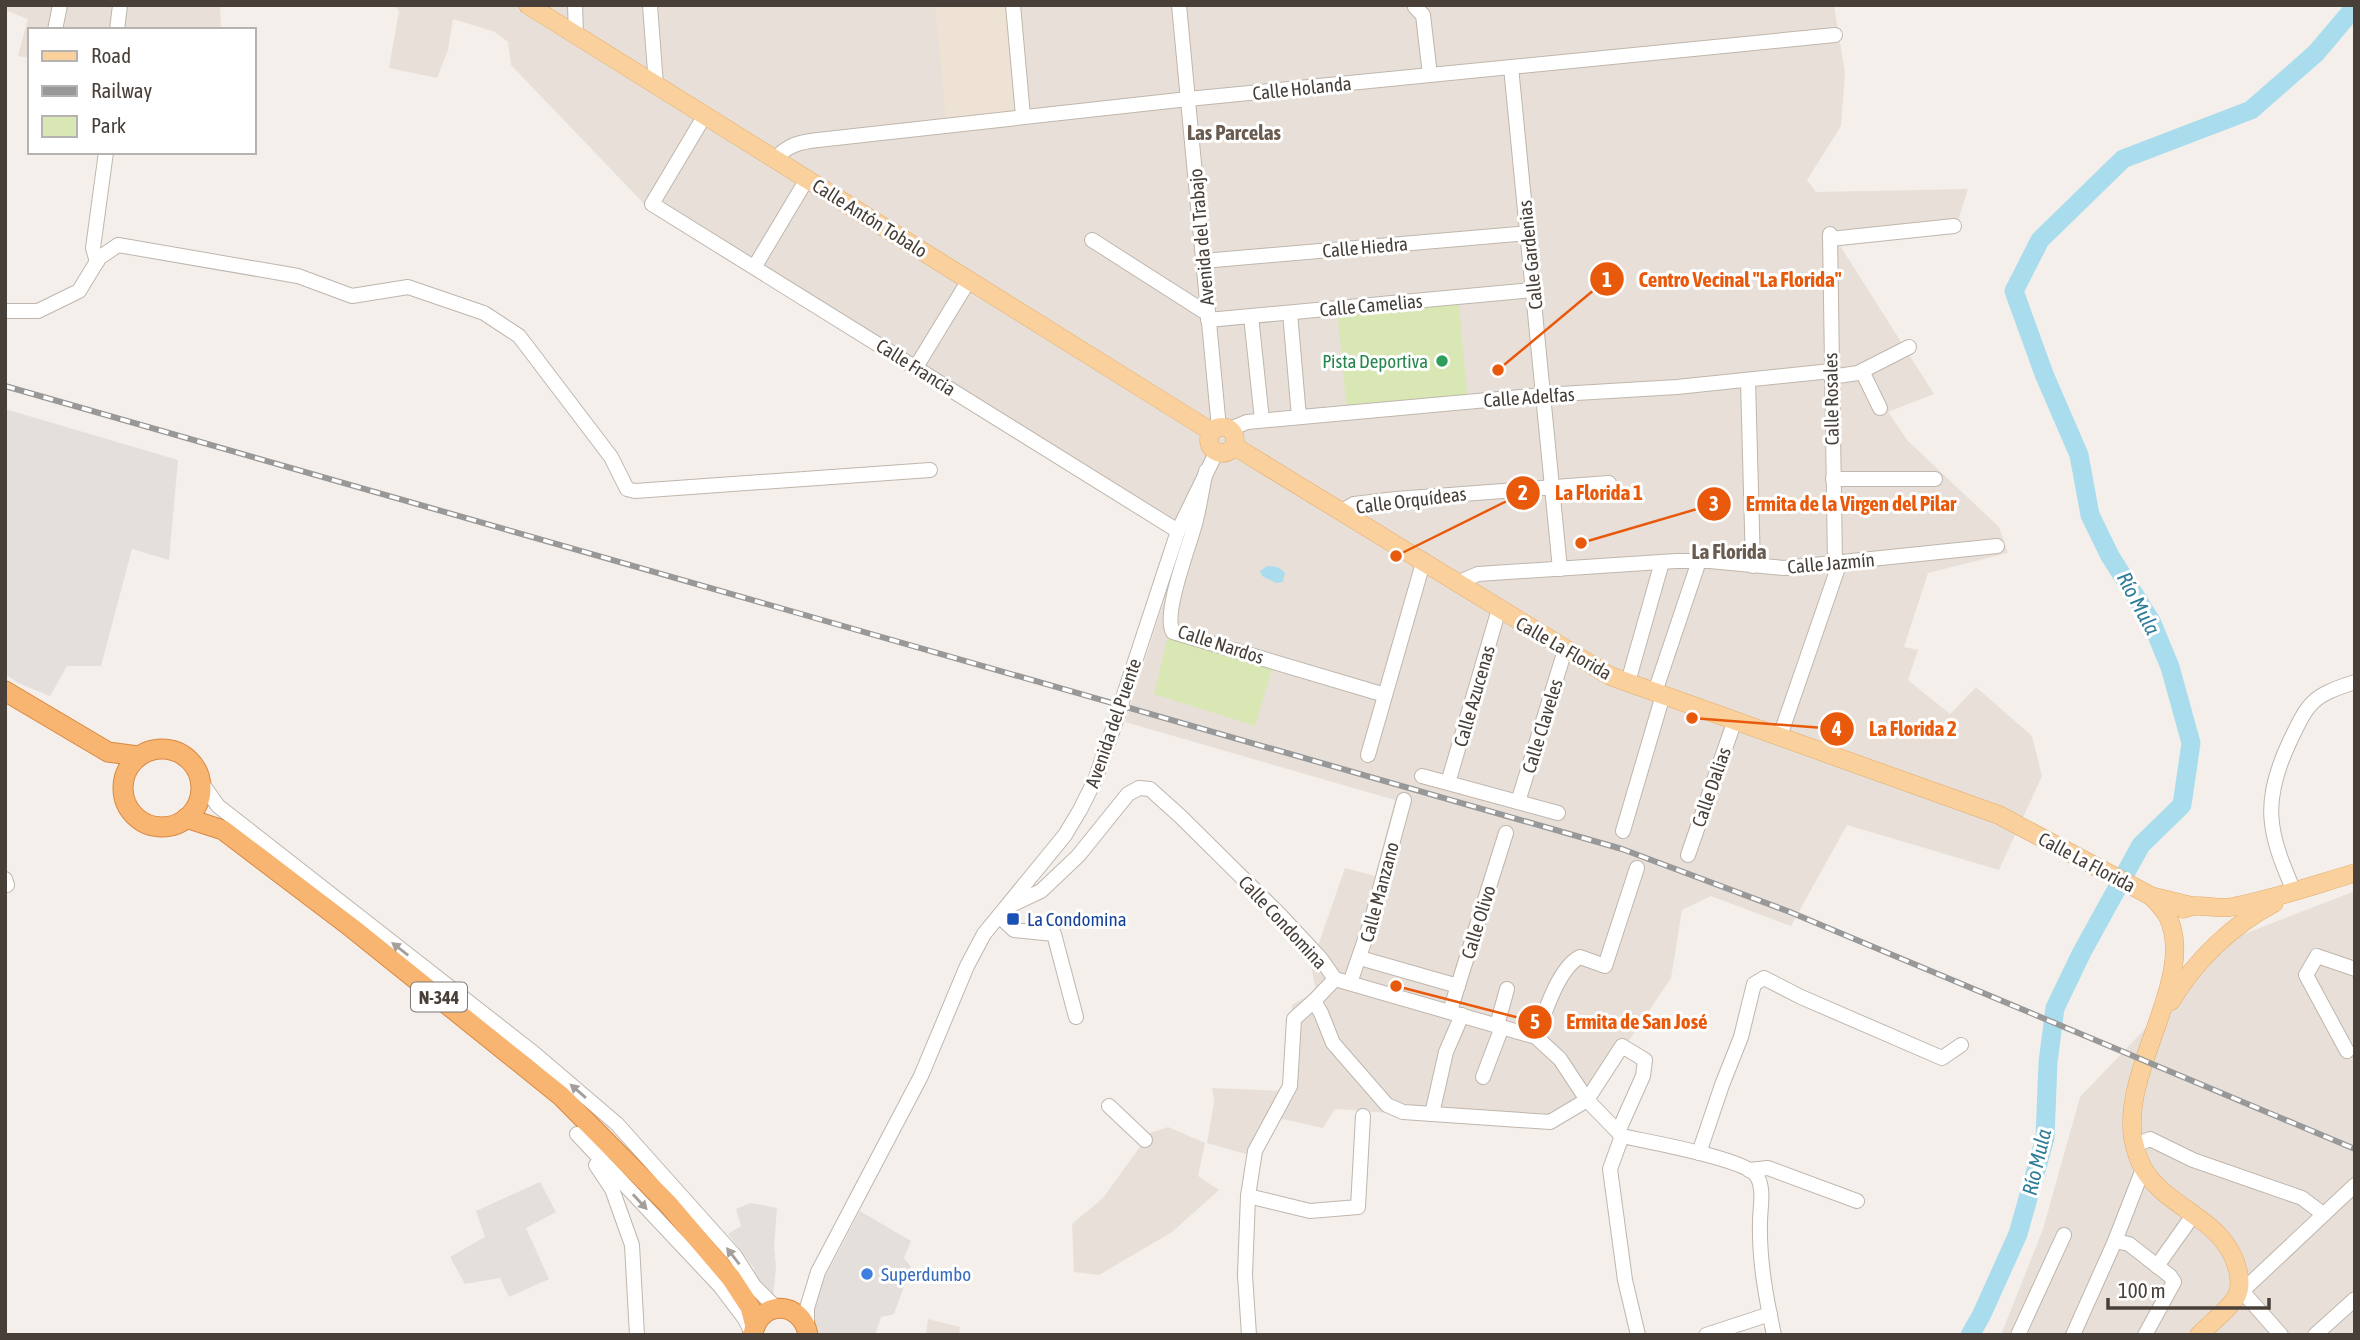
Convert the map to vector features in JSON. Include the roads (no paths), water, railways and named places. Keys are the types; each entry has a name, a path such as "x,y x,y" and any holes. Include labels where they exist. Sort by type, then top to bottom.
{"highway":[{"name":"N-344","path":"5,691 108,752 138,756 163,748 176,751 187,758 196,768 201,788 223,830"},
{"path":"108,752 123,780"},
{"path":"138,756 129,765 122,790 125,803 141,822 153,827 178,824 197,806 201,788"},
{"name":"N-344","path":"186,818 223,830 352,928 561,1096 668,1204 731,1278 757,1301 796,1313 807,1333"},
{"path":"731,1278 750,1307 753,1332"},
{"path":"753,1332 764,1314 778,1308"}],"main road":[{"name":"Calle Antón Tobalo","path":"528,5 1222,437"},
{"name":"Calle La Florida","path":"1222,437 1610,676 1999,815 2151,896 2198,906 2230,908 2288,894 2355,873"},
{"path":"2152,1035 2184,979 2213,948 2236,928 2288,894"},
{"name":"Calle La Florida","path":"2151,896 2169,918 2173,936"},
{"path":"2173,936 2184,953 2197,956 2213,948 2221,925 2216,914 2198,906 2180,912 2175,917 2173,936 2172,974 2141,1068 2133,1100 2131,1126 2134,1146 2143,1169 2166,1193 2221,1236 2232,1253 2239,1275 2240,1294 2199,1335"}],"street":[{"path":"55,28 60,5"},
{"path":"117,28 120,5"},
{"path":"575,5 576,35"},
{"path":"650,5 656,85"},
{"path":"1013,5 1023,116"},
{"name":"Avenida del Trabajo","path":"1179,5 1222,437"},
{"path":"1415,7 1423,15 1430,75"},
{"name":"Calle Holanda","path":"775,159 797,142 1023,116 1835,35"},
{"name":"Calle Gardenias","path":"1511,67 1560,569"},
{"name":"Calle Francia","path":"705,116 652,204 1178,531"},
{"path":"97,262 93,248 106,154"},
{"path":"755,267 807,179"},
{"name":"Calle Rosales","path":"1780,736 1837,563 1833,480 1830,237 1954,226"},
{"name":"Calle Hiedra","path":"1203,261 1528,233"},
{"path":"1092,240 1208,317"},
{"path":"5,311 38,311 79,291 97,262 118,245 298,276 352,296 408,287 484,313 519,336 611,457 627,489 635,492 930,470"},
{"path":"916,367 969,280"},
{"name":"Calle Camelias","path":"1208,317 1290,313 1533,290"},
{"path":"1290,313 1299,417"},
{"path":"1251,316 1262,420"},
{"name":"Calle Adelfas","path":"1222,437 1239,424 1262,420 1862,371 1909,347"},
{"path":"1862,371 1880,408"},
{"path":"1748,380 1753,566"},
{"name":"Avenida del Puente","path":"778,1308 792,1304 818,1272 921,1076 967,967 984,934 1065,835 1096,780 1178,531 1222,437"},
{"name":"Calle Nardos","path":"1206,471 1196,520 1180,571 1169,620 1173,632 1385,695"},
{"path":"1833,480 1935,479"},
{"name":"Calle Orquídeas","path":"1340,512 1354,504 1609,483"},
{"name":"Calle Jazmín","path":"1457,583 1478,574 1699,561 1784,568 1997,546"},
{"path":"1623,831 1659,693 1699,561"},
{"path":"1628,682 1662,562"},
{"path":"1368,755 1423,563"},
{"name":"Calle Azucenas","path":"1448,783 1499,609"},
{"name":"Calle Claveles","path":"1518,802 1565,650"},
{"path":"2288,894 2274,839 2271,806 2273,786 2301,717 2309,706 2330,690 2355,682"},
{"name":"Calle Dalias","path":"1688,855 1735,720"},
{"path":"1422,776 1558,813"},
{"path":"201,788 218,806 535,1054 617,1124 735,1256 754,1286 778,1308"},
{"name":"Calle Condomina","path":"1004,911 1041,891 1069,865 1128,794 1139,788 1150,789 1281,916 1321,959 1335,979 1536,1037 1560,1059 1587,1100 1620,1134"},
{"name":"Calle Manzano","path":"1350,983 1360,958 1404,800"},
{"name":"Calle Olivo","path":"1432,1114 1456,1013 1458,986 1506,833"},
{"path":"1536,1037 1551,996 1572,961 1580,957 1605,966 1637,868"},
{"path":"1004,911 1014,930 1054,934 1076,1017"},
{"path":"2347,1051 2306,975 2317,956 2355,969"},
{"path":"1360,958 1458,986"},
{"path":"1381,992 1388,966"},
{"path":"1699,1153 1741,1037 1754,984 1764,978 1801,997 1942,1058 1961,1045"},
{"path":"1249,1335 1245,1275 1248,1196 1255,1151 1290,1086 1294,1019 1335,979"},
{"path":"1483,1077 1507,989"},
{"path":"1314,1001 1333,1043 1387,1105 1403,1112 1549,1122 1587,1100 1622,1046 1645,1060 1643,1076 1620,1134 1610,1169 1625,1280 1638,1335"},
{"path":"1109,1106 1145,1140"},
{"path":"1248,1196 1310,1211 1358,1207 1363,1116"},
{"path":"637,1335 632,1245 612,1189 577,1134 720,1286 753,1332"},
{"path":"1620,1134 1699,1153 1756,1174 1761,1184 1760,1229 1769,1314 1774,1335"},
{"path":"2134,1146 2150,1139 2193,1160 2302,1198 2323,1214"},
{"path":"1749,1170 1768,1168 1857,1202"},
{"path":"2073,1335 2115,1241 2143,1169"},
{"path":"2281,1335 2240,1294 2355,1185"},
{"path":"2157,1266 2194,1214"},
{"path":"2018,1335 2064,1235"},
{"path":"2115,1241 2129,1244 2174,1282 2145,1335"},
{"name":"Avenida del Puente","path":"807,1333 807,1308 818,1272"},
{"path":"2315,1335 2355,1299"},
{"path":"1706,1335 1769,1314"}],"water":[{"path":"1267,566 1277,567 1285,573 1283,582 1276,583 1262,576 1260,571"}],"waterway":[{"name":"Río Mula","path":"1970,1335 2018,1234 2045,1138 2048,1062 2055,1008 2082,952 2141,845 2182,805 2191,743 2170,667 2151,621 2110,556 2090,515 2079,455 2044,374 2014,291 2040,240 2123,159 2251,110 2316,53 2355,7"}],"railway":[{"path":"5,386 1622,849 1790,912 2355,1149"}],"place":[{"name":"Pista Deportiva","path":"1442,361"},
{"name":"Centro Vecinal \"La Florida\"","path":"1498,370"},
{"name":"Ermita de la Virgen del Pilar","path":"1581,543"},
{"name":"La Florida 1","path":"1396,556"},
{"name":"La Florida 2","path":"1692,718"},
{"name":"La Condomina","path":"1013,919"},
{"name":"Ermita de San José","path":"1396,986"},
{"name":"Superdumbo","path":"867,1274"}],"district":[{"name":"Las Parcelas","path":"1234,132"},
{"name":"La Florida","path":"1729,551"}]}
